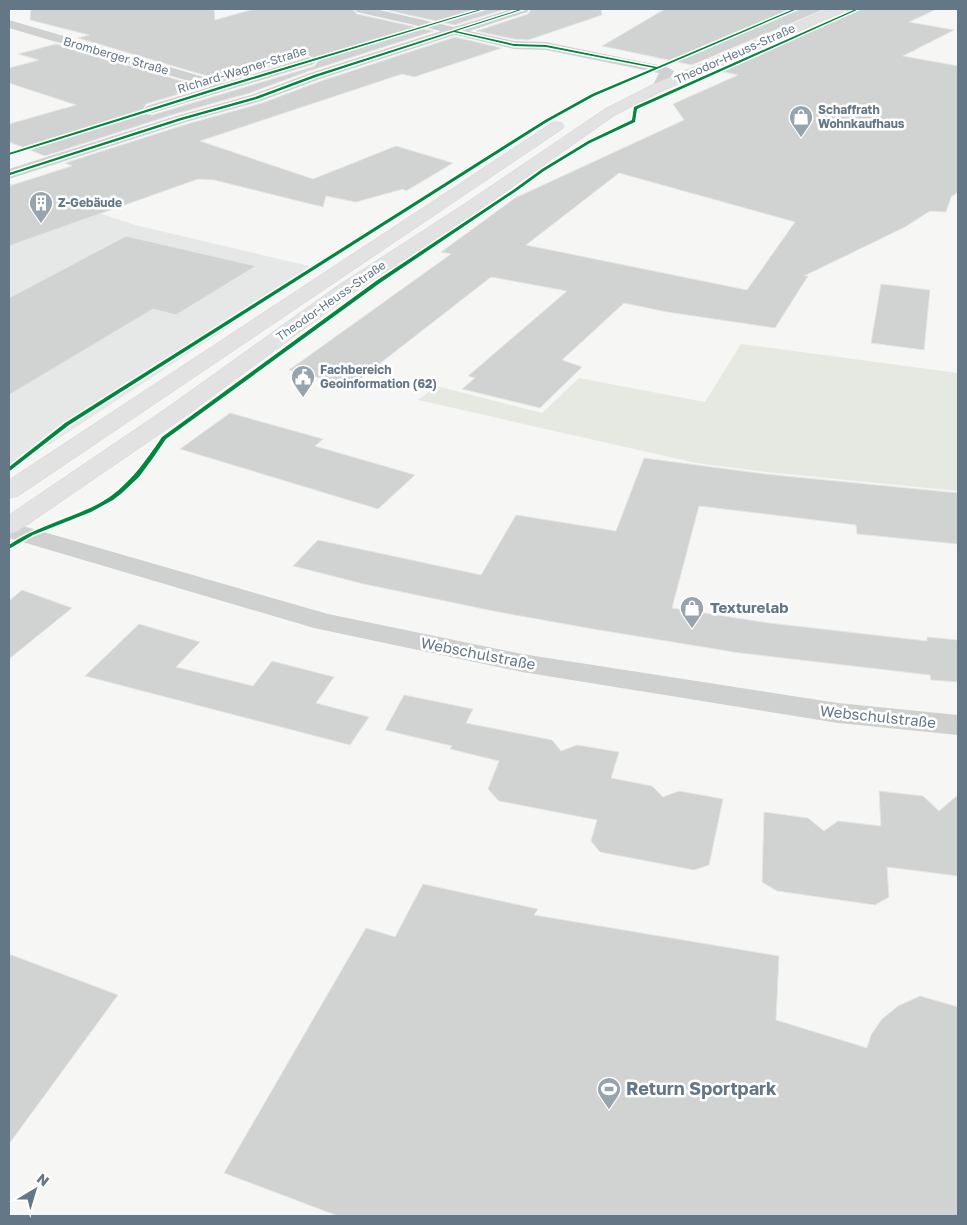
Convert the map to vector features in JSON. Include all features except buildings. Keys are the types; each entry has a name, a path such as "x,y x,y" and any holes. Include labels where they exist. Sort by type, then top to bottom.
{"main road":[{"name":"Theodor-Heuss-Straße","path":"9,491 563,122 610,94 815,9"},
{"name":"Theodor-Heuss-Straße","path":"9,526 172,415 346,289 472,207 584,128 626,103 659,87 839,9"}],"street":[{"path":"367,9 454,32 514,44 546,46 667,70"},
{"name":"Richard-Wagner-Straße","path":"9,154 483,9"},
{"name":"Richard-Wagner-Straße","path":"9,174 181,119 256,98 315,76 523,9"},
{"name":"Bromberger Straße","path":"9,24 223,87"},
{"name":"Theodor-Heuss-Straße","path":"659,87 667,70"},
{"name":"Richard-Wagner-Straße","path":"223,87 256,98"},
{"name":"Webschulstraße","path":"9,530 324,622 513,661 838,713 958,725"}],"shaded area":[{"path":"9,183 135,225 313,267 227,328 9,471"},
{"path":"741,344 958,373 958,491 766,472 696,463 418,400 436,386 542,413 579,378 705,402"}],"cycle path":[{"path":"9,154 483,9"},
{"path":"9,174 181,119 256,98 315,76 523,9"},
{"path":"9,469 67,424 546,121 593,95 796,9"},
{"path":"9,547 31,534 89,511 111,499 137,476 164,438 378,282 543,170 589,142 634,121 635,108 858,9"},
{"path":"455,32 514,45 546,46 657,68"}],"place":[{"name":"Schaffrath Wohnkaufhaus","path":"801,138"},
{"name":"Z-Gebäude","path":"41,224"},
{"name":"Fachbereich Geoinformation (62)","path":"303,398"},
{"name":"Texturelab","path":"692,629"},
{"name":"Return Sportpark","path":"609,1110"}]}
